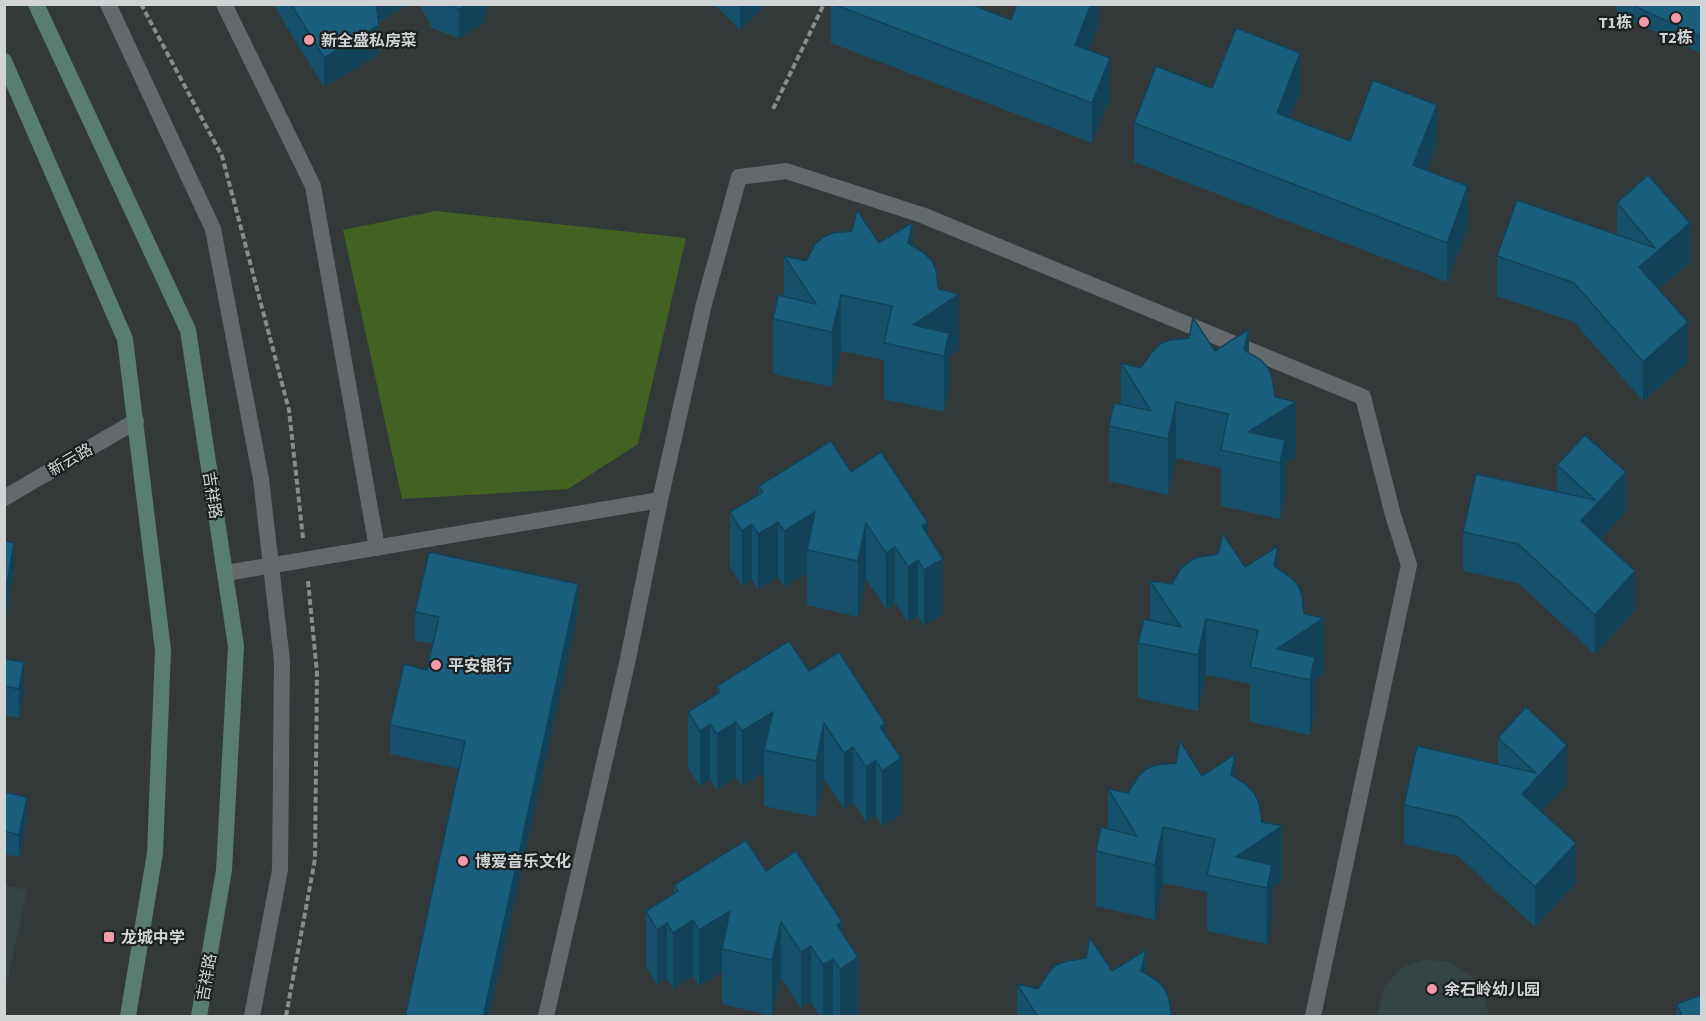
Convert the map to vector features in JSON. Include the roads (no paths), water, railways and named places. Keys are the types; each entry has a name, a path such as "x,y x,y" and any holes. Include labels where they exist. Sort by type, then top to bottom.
{"main road":[{"name":"吉祥路","path":"36,4 188,330 236,646 224,870 199,1017"},
{"path":"4,61 125,339 163,650 155,853 128,1017"}],"street":[{"path":"108,4 213,229 261,479 282,661 280,870 252,1017"},
{"path":"224,4 313,186 377,548"},
{"path":"546,1017 625,670 704,304 739,177 786,171 922,215 1363,397 1393,515 1409,565 1313,1017"},
{"name":"新云路","path":"4,498 135,421"},
{"path":"226,573 660,500"}],"place":[{"name":"T2栋","path":"1676,18"},
{"name":"T1栋","path":"1644,22"},
{"name":"新全盛私房菜","path":"309,40"},
{"name":"平安银行","path":"436,665"},
{"name":"博爱音乐文化","path":"463,861"},
{"name":"龙城中学","path":"109,937"},
{"name":"余石岭幼儿园","path":"1432,989"}]}
